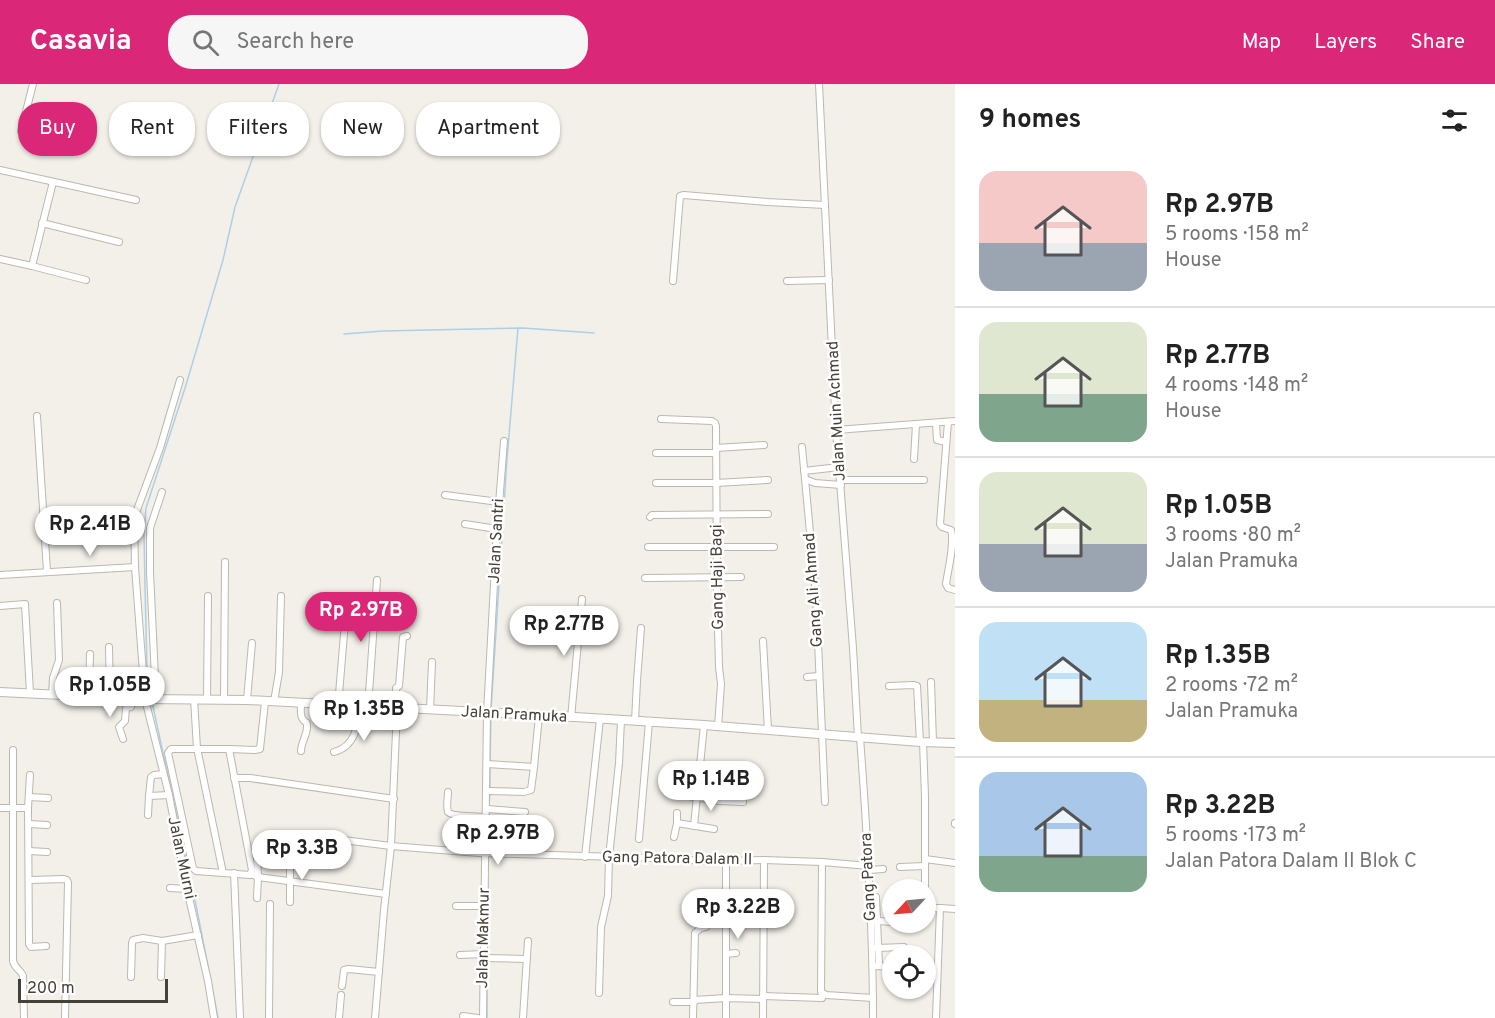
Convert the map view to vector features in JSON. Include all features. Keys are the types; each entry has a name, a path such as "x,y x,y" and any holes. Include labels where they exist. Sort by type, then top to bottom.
{"street":[{"path":"28,102 33,84"},
{"name":"Jalan Muin Achmad","path":"819,84 836,430 859,737"},
{"path":"0,170 136,200"},
{"path":"32,266 53,182"},
{"path":"673,281 680,196 825,204"},
{"path":"42,223 119,242"},
{"path":"0,259 86,280"},
{"path":"787,282 829,280"},
{"path":"44,521 134,518 160,447 180,380"},
{"path":"37,416 47,571"},
{"name":"Gang Haji Bagi","path":"661,419 712,421 716,426 717,578 721,684 718,727"},
{"path":"836,430 952,421 946,442 940,525 951,530 953,534"},
{"path":"936,423 937,440 946,442"},
{"path":"914,459 915,424"},
{"name":"Jalan Santri","path":"487,713 504,441"},
{"path":"656,453 764,445"},
{"name":"Gang Ali Ahmad","path":"802,447 816,596 825,802"},
{"path":"804,471 839,467"},
{"path":"805,479 815,483 924,480"},
{"path":"656,483 768,480"},
{"path":"156,699 150,528 162,492"},
{"path":"445,495 499,502"},
{"path":"650,517 652,515 768,514"},
{"name":"Jalan Murni","path":"134,518 135,567 145,699 188,869 187,889 214,1018"},
{"path":"465,524 497,529"},
{"path":"955,527 946,584 948,588 955,590"},
{"path":"648,547 774,547"},
{"path":"224,700 225,562"},
{"path":"0,574 135,567"},
{"path":"645,578 741,577"},
{"path":"368,707 377,580"},
{"path":"207,700 208,596"},
{"path":"281,596 279,679 270,702 260,749 171,749 168,753 188,869 251,874 258,877 386,894"},
{"path":"571,718 582,598"},
{"path":"52,695 53,678 58,660 57,603"},
{"path":"0,606 26,604 30,693"},
{"path":"338,706 346,610"},
{"path":"635,721 641,628"},
{"path":"375,1018 394,799 396,688 399,686 403,637 407,636"},
{"path":"763,641 768,730"},
{"path":"248,700 252,643"},
{"path":"109,646 110,697"},
{"path":"89,696 90,654"},
{"path":"430,710 432,662"},
{"path":"807,677 819,676"},
{"path":"931,682 933,742"},
{"path":"889,686 917,686 925,879"},
{"name":"Jalan Pramuka","path":"0,692 145,699 248,700 704,725 955,743"},
{"path":"123,739 119,727 125,721 126,708 131,707 133,698"},
{"path":"194,699 197,748 224,873"},
{"path":"301,704 302,718 307,726 301,751"},
{"path":"334,752 347,746 354,735 358,707"},
{"name":"Jalan Makmur","path":"483,1018 486,957 484,906 489,791 487,713"},
{"path":"489,791 524,792 531,790 539,716"},
{"path":"585,857 600,719"},
{"path":"599,993 601,927 608,896 609,857 619,764 621,720"},
{"path":"639,838 649,722"},
{"path":"694,826 704,725"},
{"name":"Gang Patora","path":"859,737 869,868 876,923 873,1018"},
{"path":"229,749 251,874"},
{"path":"13,750 13,961 24,976 24,1018"},
{"path":"489,764 534,767"},
{"path":"148,815 151,777 163,774"},
{"path":"30,775 28,808 29,944 31,947 46,946"},
{"path":"234,778 250,778 394,799"},
{"path":"448,792 447,810 455,815 488,811 525,812"},
{"path":"149,796 169,795"},
{"path":"682,795 743,802"},
{"path":"29,797 48,798"},
{"path":"0,808 28,808"},
{"path":"674,837 677,813"},
{"path":"677,823 714,829"},
{"path":"29,824 47,825"},
{"name":"Gang Patora Dalam II","path":"327,838 391,846 488,853 822,862 883,869"},
{"path":"29,851 47,852"},
{"path":"257,856 257,898"},
{"path":"290,860 290,902"},
{"path":"763,1018 764,860"},
{"path":"726,861 726,1018"},
{"path":"673,1002 726,998 822,998 822,862"},
{"path":"900,867 925,862 955,863"},
{"path":"234,873 240,1018"},
{"path":"30,880 67,880 65,1018"},
{"path":"170,888 187,889"},
{"path":"874,913 876,897"},
{"path":"269,1018 270,904"},
{"path":"456,906 484,906"},
{"path":"936,1018 939,908 955,909"},
{"path":"710,918 726,918"},
{"path":"876,923 882,923"},
{"path":"693,1018 695,933 706,927"},
{"path":"131,976 134,940 143,938 162,941 198,935"},
{"path":"160,977 162,941"},
{"path":"523,1018 528,942"},
{"path":"876,948 882,948"},
{"path":"726,954 736,953"},
{"path":"460,955 526,959"},
{"path":"876,966 882,966"},
{"path":"342,986 344,970 379,972"},
{"path":"822,993 873,998"},
{"path":"339,1018 341,995"},
{"path":"463,1016 478,1018"}],"waterway":[{"path":"150,695 147,669 145,586 146,508 223,260 235,207 279,84"},
{"path":"491,710 518,328"},
{"path":"344,334 523,328 594,333"},
{"path":"152,702 218,1018"},
{"path":"490,761 491,715"},
{"path":"490,766 490,788"},
{"path":"489,806 490,793"},
{"path":"488,851 489,811"},
{"path":"487,956 488,883"},
{"path":"487,961 487,1018"}]}
